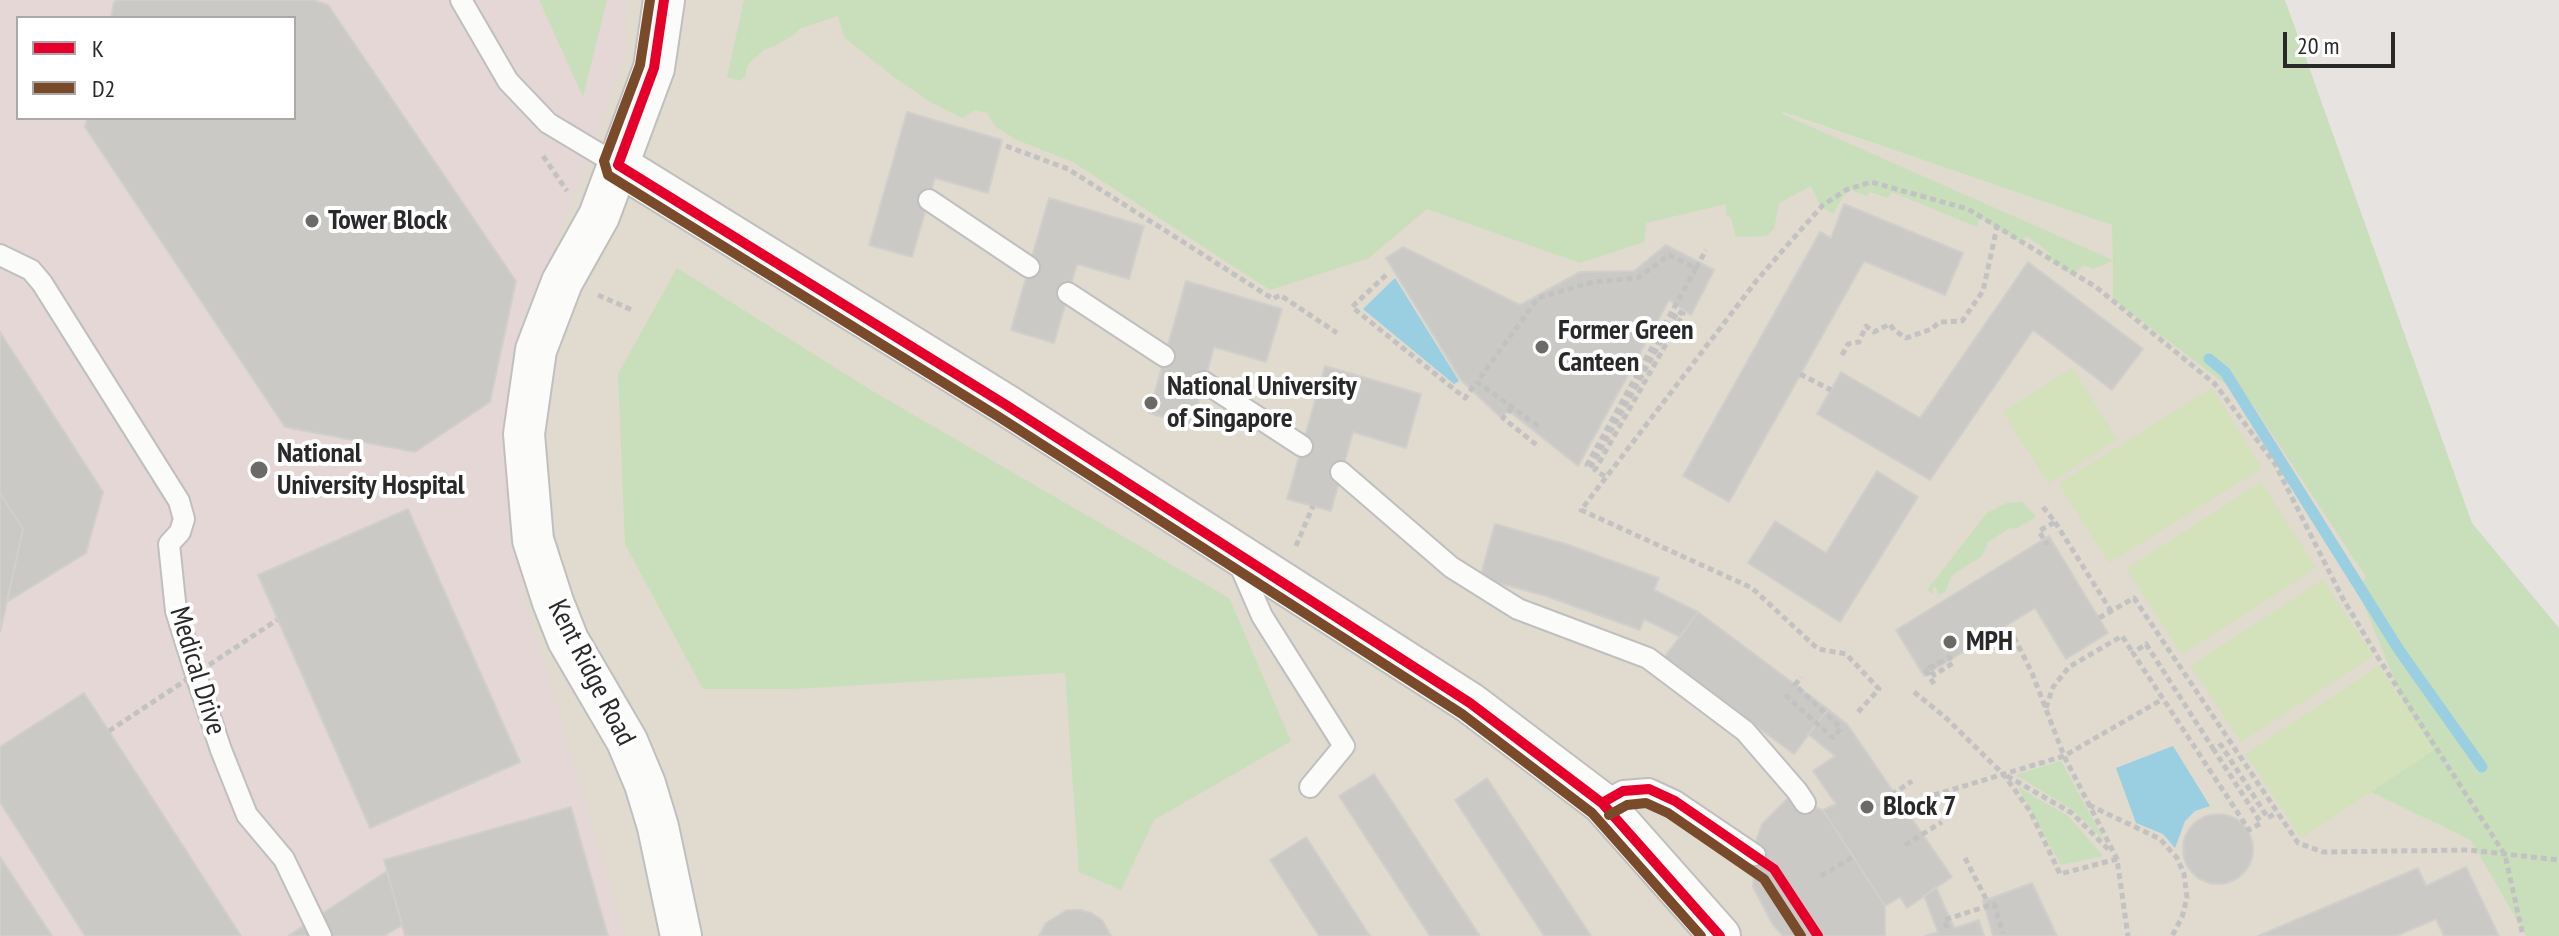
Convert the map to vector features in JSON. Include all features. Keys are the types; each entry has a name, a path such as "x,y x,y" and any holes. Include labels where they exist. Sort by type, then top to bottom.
{"street":[{"name":"Kent Ridge Road","path":"664,0 654,68 599,216 562,282 536,350 524,434 533,540 568,640 627,741 645,784 658,827 681,936"},
{"path":"618,165 1006,405 1470,703 1602,803 1720,936"}],"lane":[{"path":"461,0 508,81 538,113 548,123 618,165"},
{"path":"929,200 1029,267"},
{"name":"Medical Drive","path":"0,255 31,270 42,283 179,501 184,519 180,532 169,544 176,611 196,675 247,815 284,859 321,936"},
{"path":"1068,293 1164,356"},
{"path":"1204,382 1302,446"},
{"path":"1341,472 1451,567 1518,609 1648,658 1745,731 1805,803"},
{"path":"1234,554 1262,616 1344,746 1310,787"},
{"path":"1602,803 1623,791 1649,789 1707,821 1755,855"}],"path":[{"path":"1006,146 1068,169 1273,299 1280,295 1337,333"},
{"path":"1858,712 1879,689 1846,654 1818,649 1752,588 1581,510 1757,280 1823,205 1846,190 1871,182 1968,209 2096,287 2215,384 2275,464 2357,622 2505,855 2523,936"},
{"path":"1842,355 1848,344 1859,342 1866,326 1874,332 1890,324 1906,338 1932,329 1939,322 1962,321 1983,291 1997,227"},
{"path":"1606,477 1595,470 1683,314 1678,311 1590,468 1587,465 1706,250"},
{"path":"1386,275 1352,307 1465,398 1538,298 1593,282 1638,278 1669,255 1696,268"},
{"path":"602,297 632,310"},
{"path":"1800,374 1831,390"},
{"path":"1477,382 1538,426"},
{"path":"1512,408 1503,418 1538,446"},
{"path":"1291,558 1313,506"},
{"path":"2043,507 2111,611"},
{"path":"2047,545 2039,531 2055,522"},
{"path":"2099,618 2134,598 2298,843 2323,852 2468,850 2559,860"},
{"path":"109,731 277,620"},
{"path":"2046,709 2053,687 2069,667 2122,636 2133,653 2163,699 2249,830 2261,823 2146,644 2133,653"},
{"path":"2014,637 2064,756 2117,859 2128,936"},
{"path":"1934,684 1926,671 1938,664 1949,657 1953,663 1934,675 1929,668 1939,662"},
{"path":"1785,695 1833,738 1841,728 1795,685 1801,677"},
{"path":"1914,692 1945,717 2004,775 2030,811 2060,874 2117,859"},
{"path":"1924,798 2064,756 2163,699"},
{"path":"2214,750 2221,745 2268,818 2277,812"},
{"path":"2004,775 2072,813 2117,859"},
{"path":"1875,806 1912,781"},
{"path":"2089,805 2160,839 2183,862 2187,898 2172,936"},
{"path":"1905,845 1942,822"},
{"path":"1821,876 1853,857"},
{"path":"1965,858 1986,899"},
{"path":"1947,928 1944,920 1994,904 2003,933"}],"shaded area":[{"name":"National University of Singapore","path":"0,0 1208,0 1770,108 2113,225 2559,664 2559,936 0,936"},
{"name":"National University Hospital","path":"0,0 626,0 625,56 516,352 522,588 625,936 0,936"}],"green space":[{"path":"539,0 607,0 583,97"},
{"path":"744,0 2285,0 2472,523 2559,628 2559,936 2526,936 2471,840 2371,792 2434,750 2403,701 2357,587 2366,577 2253,405 2113,299 2113,261 2093,269 2084,265 2072,275 2027,236 2019,241 1980,218 1977,227 1892,192 1888,198 1870,192 1867,196 1848,189 1833,214 1821,207 1811,186 1779,203 1774,229 1766,236 1736,237 1731,218 1726,215 1726,204 1646,223 1644,242 1580,263 1427,209 1369,258 1270,290 1073,162 1017,140 996,127 987,113 975,110 962,118 929,101 844,37 838,16 799,29 794,35 765,49 748,64 740,81 727,77","holes":["1783,112 2112,225 2113,260 1782,114"]},
{"path":"677,268 869,389 1229,598 1291,741 1154,820 1121,890 1079,872 1065,673 794,689 703,689 625,544 618,374"},
{"path":"2072,368 2117,439 2049,484 2003,412"},
{"path":"2212,388 2262,468 2109,563 2059,484"},
{"path":"2261,482 2316,568 2182,654 2127,569"},
{"path":"2022,502 2036,517 2015,529 2011,527 1988,542 1982,556 1952,575 1945,592 1938,595 1936,587 1933,594 1927,590 1987,513 2007,503"},
{"path":"2323,580 2373,656 2241,742 2191,666"},
{"path":"2379,666 2434,750 2301,838 2246,754"},
{"path":"2061,761 2104,840 2073,810 2016,775"},
{"path":"2018,787 2068,816 2103,856 2061,865"}],"water":[{"path":"1395,278 1459,381 1454,384 1363,309"},
{"path":"2173,746 2210,806 2195,811 2185,821 2175,848 2163,834 2136,823 2116,768"}],"building":[{"name":"Tower Block","path":"313,0 328,5 516,281 490,402 415,452 285,427 85,127 87,120 296,120 296,16 111,16 114,2"},
{"path":"907,112 1002,140 988,193 935,178 912,257 869,245"},
{"path":"1049,198 1144,226 1129,279 1077,264 1054,343 1011,330"},
{"path":"1844,204 1963,253 1945,295 1864,261 1729,502 1683,476 1820,232 1831,238"},
{"name":"Former Green Canteen","path":"1666,245 1714,270 1691,315 1669,300 1578,466 1509,411 1500,417 1461,380 1386,258 1403,247 1520,305 1580,272 1634,271"},
{"path":"2028,262 2143,349 2112,390 2033,330 1930,480 1817,414 1841,372 1920,418"},
{"path":"1186,281 1282,309 1266,362 1214,347 1192,426 1149,413"},
{"path":"0,332 103,492 86,553 7,602 23,529 0,493"},
{"path":"1325,366 1421,394 1406,448 1353,432 1331,511 1287,499"},
{"path":"1877,471 1918,497 1840,622 1748,563 1775,521 1826,553"},
{"path":"0,493 23,529 0,632"},
{"path":"408,509 520,762 370,828 258,575"},
{"path":"1495,524 1566,544 1659,578 1654,590 1698,612 1680,637 1644,619 1640,630 1546,596 1480,578"},
{"path":"2049,536 2108,633 2066,659 2035,608 1924,676 1896,630"},
{"path":"1698,612 1828,709 1794,754 1664,658"},
{"path":"84,693 241,936 85,936 0,802 0,747"},
{"name":"Block 7","path":"1828,709 1847,724 1952,877 1907,908 1900,897 1885,906 1823,810 1836,804 1813,771 1835,756 1808,734"},
{"path":"1374,774 1480,936 1430,936 1339,796"},
{"path":"1487,778 1591,936 1544,936 1455,800"},
{"path":"1788,798 1823,810 1885,906 1885,936 1783,936 1773,925 1753,887 1756,841 1762,824"},
{"path":"571,807 608,936 405,936 384,860"},
{"path":"2218,814 2243,824 2253,849 2243,874 2218,884 2193,874 2183,849 2193,824"},
{"path":"1306,837 1370,936 1319,936 1270,860"},
{"path":"0,857 52,936 0,936"},
{"path":"2466,867 2499,936 2444,936 2436,919 2396,936 2258,936 2418,868 2426,886"},
{"path":"387,871 402,925 384,936 288,936"},
{"path":"2032,883 2057,936 1993,936 1983,901"},
{"path":"1936,887 1954,928 1979,920 1984,936 1925,936 1938,932 1924,896"},
{"path":"1067,910 1091,913 1102,920 1111,936 1039,936 1046,923"}],"waterway":[{"path":"2209,359 2225,372 2399,650 2482,767"}],"transit line":[{"name":"D2","path":"650,0 640,65 604,161 608,175 999,417 1462,714 1592,813 1701,936"},
{"name":"K","path":"664,0 654,68 618,165 1006,405 1470,703 1602,803 1720,936"},
{"name":"K","path":"1602,803 1623,791 1649,789 1675,801 1774,869 1818,936"},
{"name":"D2","path":"1609,815 1627,805 1646,803 1668,813 1764,879 1801,936"}],"place":[{"name":"Tower Block","path":"312,221"},
{"name":"Former Green Canteen","path":"1542,347"},
{"name":"National University of Singapore","path":"1151,403"},
{"name":"National University Hospital","path":"259,470"},
{"name":"MPH","path":"1950,642"},
{"name":"Block 7","path":"1867,807"}]}
